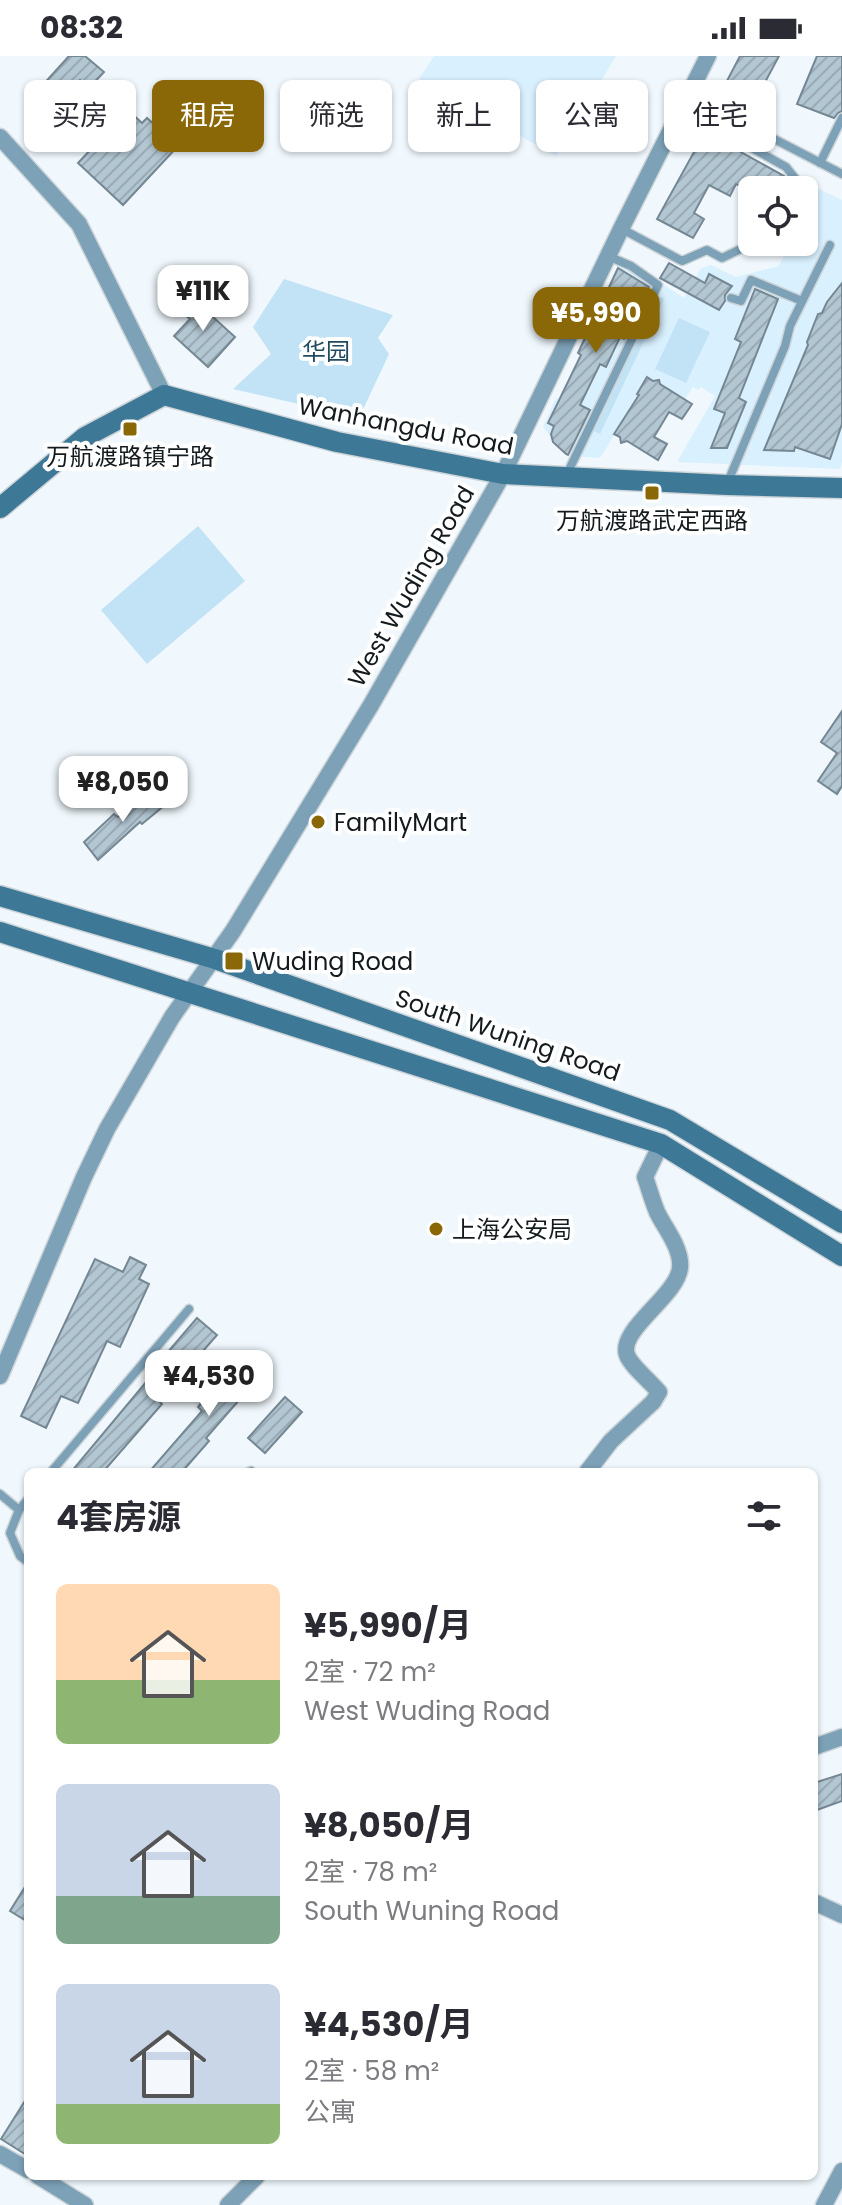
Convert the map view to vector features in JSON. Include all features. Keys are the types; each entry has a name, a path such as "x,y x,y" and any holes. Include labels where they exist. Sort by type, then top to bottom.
{"main road":[{"name":"Wanhangdu Road","path":"164,395 337,442 503,474 727,485 841,486"},
{"path":"0,508 85,437 164,395"},
{"name":"South Wuning Road","path":"0,896 215,959 670,1120 842,1223"},
{"path":"0,932 661,1144 842,1256"}],"street":[{"name":"West Wuding Road","path":"695,80 708,56"},
{"path":"0,137 79,224 164,395"},
{"name":"West Wuding Road","path":"188,992 215,959 371,705 503,474 664,142"},
{"path":"0,1376 107,1129 188,992"},
{"path":"590,1468 611,1441 653,1402 659,1392 630,1360 626,1348 631,1334 679,1274 679,1255 655,1206 645,1177 661,1144"},
{"path":"818,1746 842,1737"},
{"path":"818,1904 842,1915"},
{"path":"1,2157 24,2168"},
{"path":"824,2205 842,2171"},
{"path":"44,2180 85,2205"},
{"path":"228,2205 253,2180"}],"lane":[{"path":"820,163 842,118"},
{"path":"776,143 842,174"},
{"path":"763,152 786,167 793,176"},
{"path":"621,229 682,261 707,250 722,258 738,250"},
{"path":"727,485 785,346 790,326 830,245"},
{"path":"565,477 658,285 631,266 608,256"},
{"path":"731,298 741,301 751,280 802,301"},
{"path":"54,1468 189,1309"},
{"path":"0,1494 19,1510"},
{"path":"24,1504 10,1533 24,1559"}],"shaded area":[{"path":"434,56 616,56 602,80 536,80 536,145 520,136 520,80 419,79"},
{"path":"818,188 842,200 840,469 677,462 715,396 701,387 698,390 693,387 685,399 692,404 682,419 668,412 654,436 667,444 658,460 620,440 615,434 600,458 572,456 561,451 543,427 581,355 578,353 623,258 684,298 701,268 711,265 736,277 779,266 784,256 818,256"}],"green space":[{"name":"华园","path":"284,279 393,315 378,338 389,354 359,418 233,389 271,354 253,327"},
{"path":"658,296 664,299 600,434 594,431"},
{"path":"679,318 710,332 686,383 655,369"},
{"path":"198,526 245,581 147,664 101,610"}],"building":[{"path":"69,56 85,56 104,72 96,80 47,80"},
{"path":"740,56 779,56 766,80 727,80"},
{"path":"817,56 842,56 842,111 834,118 797,104"},
{"path":"136,117 142,123 147,118 152,123 152,152 172,152 123,205 78,163 88,152 136,152"},
{"path":"694,152 741,152 784,176 738,176 738,185 730,196 709,185 694,213 704,219 693,238 657,219"},
{"path":"669,263 705,283 709,274 732,286 719,310 660,278"},
{"path":"618,268 649,287 624,339 620,337 606,367 600,364 580,405 590,410 568,455 553,442 551,434 554,426 548,423"},
{"path":"842,283 842,424 830,459 795,447 794,451 764,450 818,314 822,313"},
{"path":"755,289 778,299 739,398 746,402 727,448 711,448 725,413 714,409 741,342 735,339"},
{"path":"191,297 235,337 208,367 174,336 190,319 179,310"},
{"path":"647,377 653,381 659,380 660,384 692,404 682,419 669,412 654,437 667,444 658,460 627,441 621,443 620,437 614,434"},
{"path":"842,711 842,786 837,794 818,781 837,753 821,742"},
{"path":"148,790 165,805 142,824 140,822 98,860 84,842 114,814 118,817"},
{"path":"130,1257 146,1265 139,1279 149,1284 120,1347 107,1341 78,1403 61,1396 46,1428 21,1416 95,1259 123,1272"},
{"path":"197,1318 217,1335 159,1401 162,1404 106,1468 74,1468 157,1369 155,1367"},
{"path":"240,1357 261,1375 206,1438 209,1441 185,1468 152,1468 202,1411 198,1407"},
{"path":"285,1397 302,1412 265,1453 248,1438"},
{"path":"842,1774 842,1801 818,1810 818,1782"},
{"path":"24,1888 24,1920 10,1911"},
{"path":"24,2102 24,2153 1,2139"}],"place":[{"name":"万航渡路镇宁路","path":"130,429"},
{"name":"万航渡路武定西路","path":"652,493"},
{"name":"FamilyMart","path":"318,822"},
{"name":"Wuding Road","path":"234,961"},
{"name":"上海公安局","path":"436,1229"}]}
